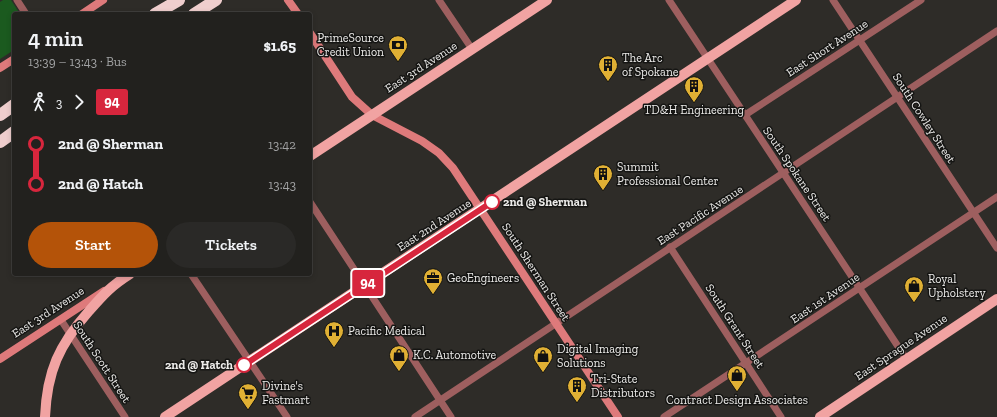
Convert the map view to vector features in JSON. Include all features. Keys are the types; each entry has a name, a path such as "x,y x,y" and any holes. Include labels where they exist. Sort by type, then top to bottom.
{"highway":[{"path":"158,12 179,0"},
{"path":"197,12 216,0"},
{"path":"0,115 12,106"},
{"path":"0,142 12,133"}],"main road":[{"name":"East 3rd Avenue","path":"312,155 547,0"},
{"name":"East 2nd Avenue","path":"165,417 796,0"},
{"name":"East 3rd Avenue","path":"110,287 127,276"},
{"path":"45,417 47,397 53,368 70,334 110,287"},
{"name":"East Sprague Avenue","path":"820,417 997,299"}],"street":[{"path":"17,0 25,12"},
{"path":"85,12 103,0"},
{"path":"288,0 297,12"},
{"path":"439,0 472,50"},
{"name":"South Spokane Street","path":"669,0 907,360"},
{"name":"South Cowley Street","path":"833,0 997,248"},
{"name":"East Short Avenue","path":"745,115 921,0"},
{"name":"East Pacific Avenue","path":"415,417 997,31"},
{"name":"South Sherman Street","path":"312,36 352,97 372,115 422,141 439,153 453,168 618,417"},
{"path":"0,68 12,60"},
{"name":"East 1st Avenue","path":"664,417 997,197"},
{"path":"312,205 451,417"},
{"name":"South Grant Street","path":"670,247 781,417"},
{"path":"192,276 287,417"},
{"name":"East 3rd Avenue","path":"0,360 110,287"},
{"name":"South Scott Street","path":"61,320 125,417"}],"green space":[{"path":"3,0 11,0 19,12 12,12 12,51 0,59 0,2"}],"bus line":[{"name":"94","path":"244,365 492,202"}],"place":[{"name":"PrimeSource Credit Union","path":"398,62"},
{"name":"The Arc of Spokane","path":"608,82"},
{"name":"TD&H Engineering","path":"694,103"},
{"name":"Summit Professional Center","path":"603,191"},
{"name":"2nd @ Sherman","path":"492,202"},
{"name":"GeoEngineers","path":"433,295"},
{"name":"Royal Upholstery","path":"914,303"},
{"name":"Pacific Medical","path":"334,348"},
{"name":"2nd @ Hatch","path":"244,365"},
{"name":"K.C. Automotive","path":"399,372"},
{"name":"Digital Imaging Solutions","path":"543,373"},
{"name":"Contract Design Associates","path":"737,392"},
{"name":"Tri-State Distributors","path":"577,403"},
{"name":"Divine's Fastmart","path":"248,410"}]}
